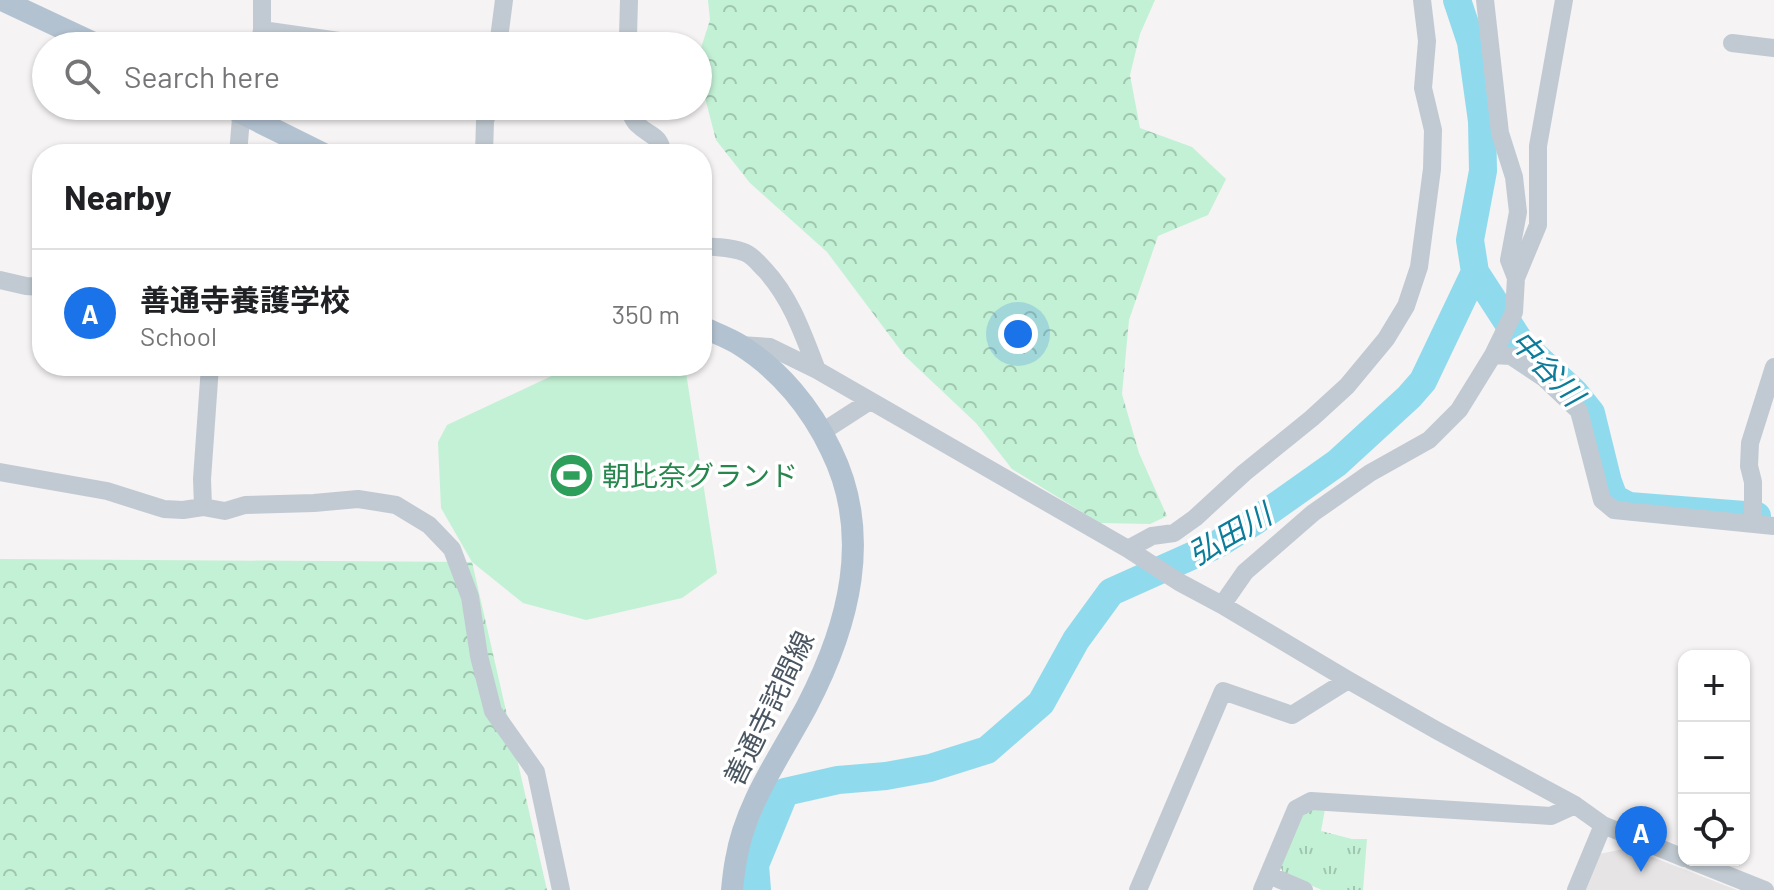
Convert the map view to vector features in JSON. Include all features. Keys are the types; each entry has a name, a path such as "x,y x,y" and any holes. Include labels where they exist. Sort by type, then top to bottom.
{"main road":[{"path":"3,0 70,32"},
{"path":"259,120 305,144"},
{"name":"善通寺詫間線","path":"712,332 740,345 779,375 822,432 840,467 851,513 854,556 848,600 833,650 748,819 736,857 732,890"}],"street":[{"path":"0,14 3,0"},
{"path":"261,32 262,0"},
{"path":"500,32 504,0"},
{"path":"628,32 629,0"},
{"path":"1133,552 1152,536 1174,533 1195,518 1312,418 1347,386 1386,339 1406,306 1419,267 1432,169 1433,130 1423,88 1427,41 1422,0"},
{"path":"1485,0 1500,133 1514,177 1518,212 1509,260 1516,278"},
{"path":"1222,605 1245,572 1313,513 1370,473 1429,440 1459,410 1497,348 1514,312 1516,278 1538,225 1538,146 1564,0"},
{"path":"1732,43 1774,48"},
{"path":"237,120 238,144"},
{"path":"484,144 485,120"},
{"path":"634,120 661,144"},
{"path":"712,247 746,253 777,283 797,318 817,370"},
{"path":"0,280 32,286"},
{"path":"740,345 770,347 817,370 1348,680 1575,805 1603,825 1678,856"},
{"path":"1497,348 1544,378 1579,411 1602,500 1614,510 1774,526"},
{"path":"1753,522 1750,443 1774,367"},
{"path":"203,507 209,376"},
{"path":"822,432 870,401"},
{"path":"0,472 107,491 164,509 203,507 225,511 245,505 358,499 396,505 429,525 452,549 470,597 479,656 493,711 536,772 561,890"},
{"path":"1138,890 1223,691 1292,715 1348,680"},
{"path":"1304,890 1265,882 1296,809 1311,801 1551,816 1575,805"},
{"path":"1576,890 1603,825"},
{"path":"1705,866 1765,890"}],"shaded area":[{"path":"1629,848 1737,890 1584,890 1599,854"}],"green space":[{"path":"708,0 1155,0 1140,34 1130,75 1140,128 1192,147 1226,179 1208,215 1158,236 1129,320 1122,394 1139,453 1167,516 1150,524 1100,523 1012,469 976,423 905,356 827,252 750,183 716,140 711,120 712,32 706,32 710,20"},
{"name":"朝比奈グランド","path":"552,376 687,376 717,573 682,598 586,620 523,603 472,562 441,508 438,442 447,425"},
{"path":"0,559 472,562 547,890 0,890"},
{"path":"1325,809 1321,831 1352,839 1367,839 1363,890 1322,890 1284,874 1280,866 1301,811"}],"waterway":[{"name":"弘田川","path":"757,890 755,865 785,792 838,780 930,768 987,750 1041,703 1076,640 1111,592 1216,545 1255,521 1337,463 1423,381 1475,272 1470,240 1483,171 1482,121 1471,42 1457,0"},
{"name":"中谷川","path":"1475,272 1521,343 1575,393 1591,413 1614,498 1629,506 1757,516"}],"place":[{"name":"朝比奈グランド","path":"571,475"},
{"name":"善通寺養護学校","path":"1641,872"}]}
